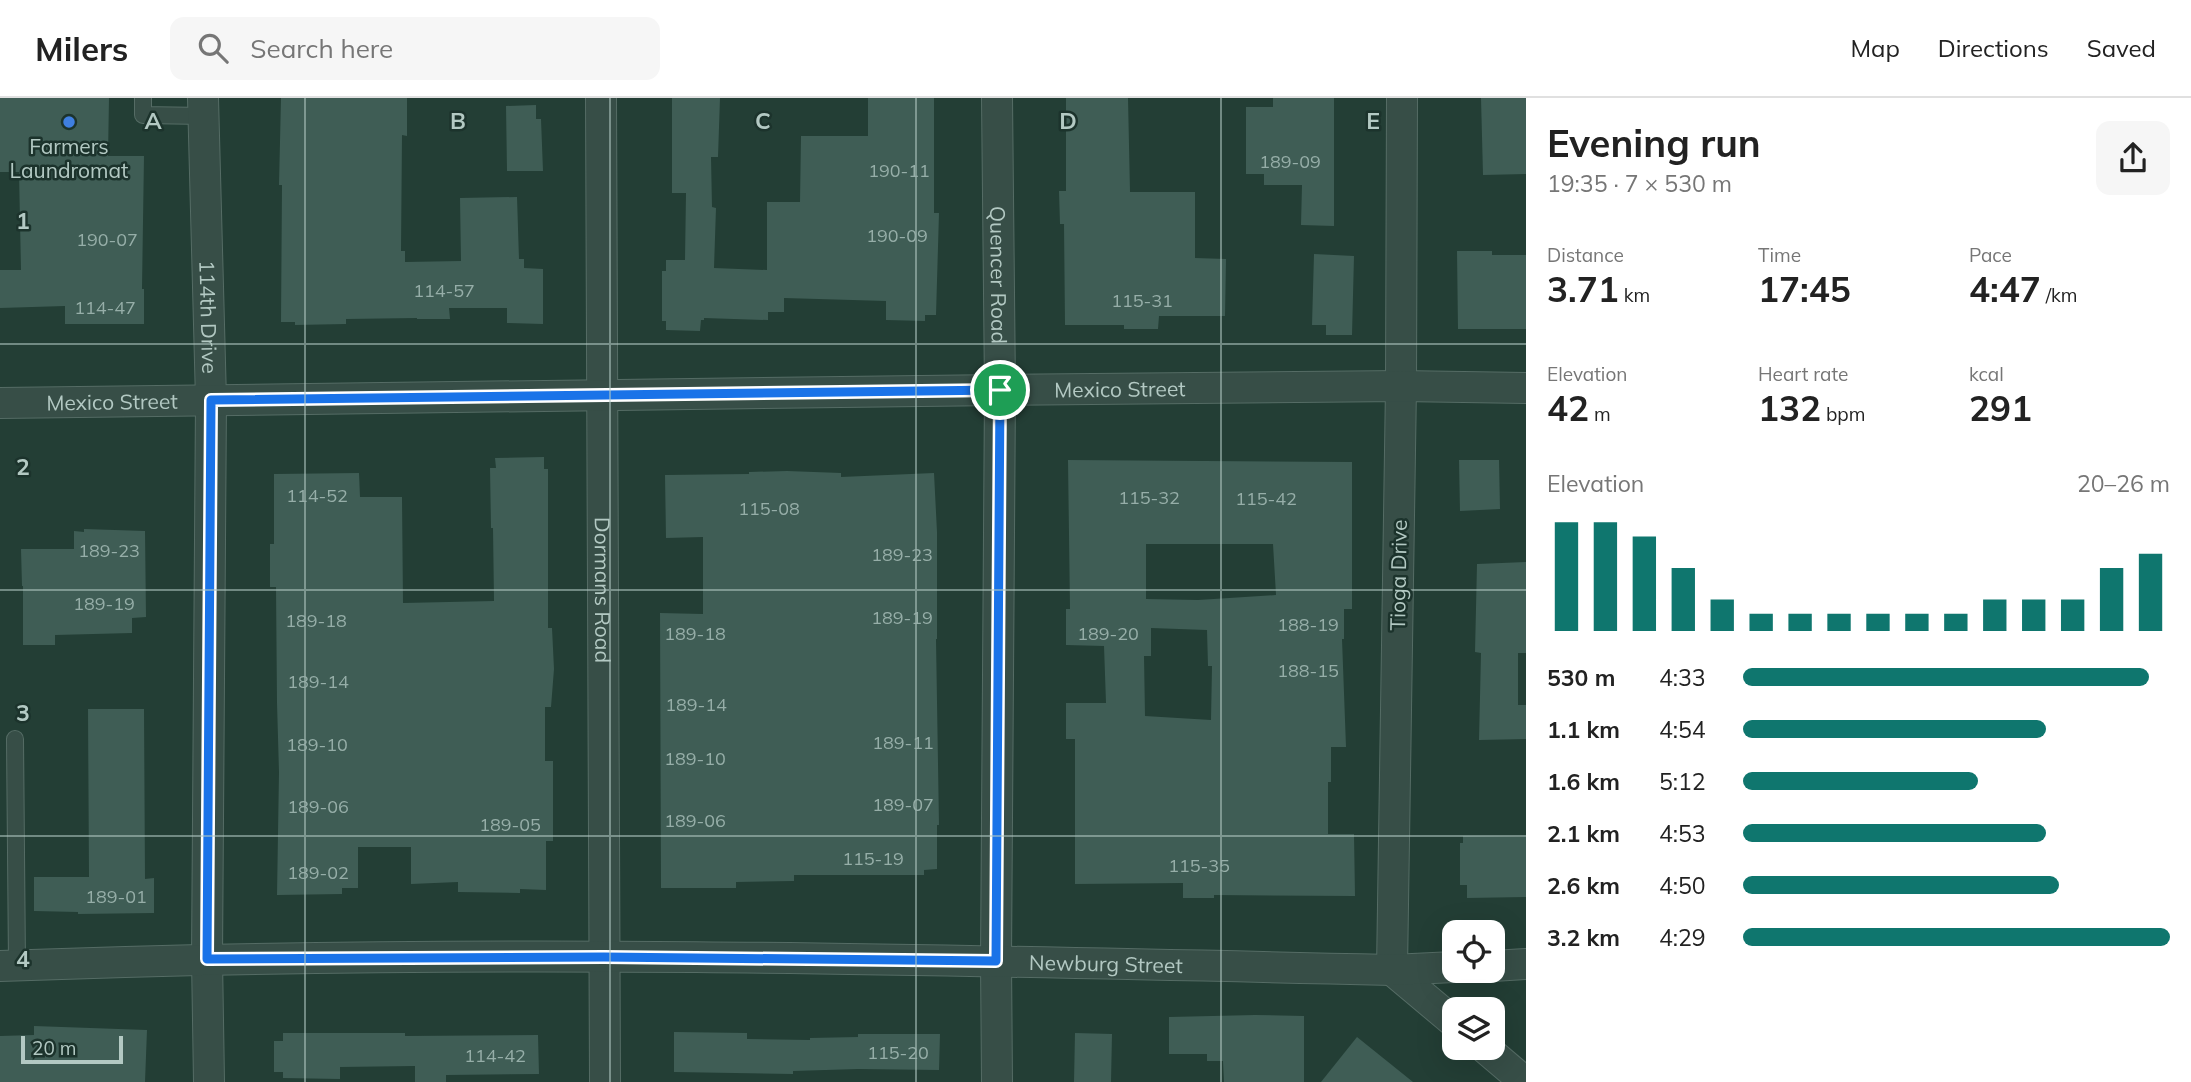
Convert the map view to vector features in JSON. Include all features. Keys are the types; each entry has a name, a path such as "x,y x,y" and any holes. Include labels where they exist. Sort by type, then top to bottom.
{"street":[{"name":"Dormans Road","path":"601,98 605,1082"},
{"name":"Quencer Road","path":"997,98 1000,390 996,961 998,1082"},
{"name":"Tioga Drive","path":"1392,970 1401,386 1402,98"},
{"name":"114th Drive","path":"203,107 211,400 207,959 209,1082"},
{"name":"Mexico Street","path":"0,403 1401,386 1526,388"},
{"name":"Newburg Street","path":"8,966 207,959 604,957 996,961 1392,970 1442,968"},
{"path":"1505,965 1526,964"},
{"path":"1392,970 1442,1012"},
{"path":"1499,1060 1525,1082"}],"lane":[{"path":"143,98 143,116 203,107"},
{"path":"8,966 15,740"}],"building":[{"path":"0,98 109,98 108,156 144,156 144,324 65,324 65,306 0,308 0,270 21,270 19,172 0,172"},
{"path":"281,98 407,98 407,136 402,135 401,251 405,251 405,262 461,261 460,198 517,197 519,259 524,259 524,268 543,269 543,324 507,323 507,308 449,308 450,319 346,319 346,324 295,325 295,322 281,322"},
{"path":"672,98 720,98 718,157 711,157 712,207 716,208 714,268 767,270 767,202 800,202 801,136 868,136 868,98 934,98 934,213 939,213 936,315 925,315 925,321 886,320 886,301 784,298 784,312 768,312 768,320 704,318 701,320 700,331 666,330 666,321 662,321 662,271 666,271 666,260 685,260 686,193 672,193"},
{"path":"1066,98 1128,98 1130,192 1195,192 1195,258 1226,259 1225,316 1159,316 1158,329 1124,329 1124,325 1065,325 1064,224 1060,224 1059,191 1066,191"},
{"path":"1273,98 1334,98 1334,226 1301,225 1302,185 1264,185 1264,174 1246,174 1246,107 1273,107"},
{"path":"1481,98 1526,98 1526,174 1483,175"},
{"path":"536,105 536,119 541,119 543,171 507,171 506,106"},
{"path":"1457,251 1526,255 1526,329 1458,329"},
{"path":"1314,254 1354,256 1352,335 1326,335 1326,325 1312,325"},
{"path":"544,457 544,469 548,469 548,628 552,628 554,669 551,707 545,707 545,761 553,761 553,841 546,841 546,890 520,889 520,893 458,892 458,882 411,884 411,847 358,847 358,888 342,888 342,894 277,895 279,772 276,587 270,587 270,544 274,544 274,474 359,473 360,497 402,497 403,603 494,601 490,468 496,468 495,458"},
{"path":"1068,460 1352,462 1352,609 1344,609 1342,639 1346,747 1331,747 1328,834 1354,834 1355,896 1214,895 1214,898 1183,898 1183,883 1075,884 1075,739 1066,739 1066,703 1106,703 1104,646 1066,645 1066,609 1070,609","holes":["1146,544 1273,544 1276,595 1198,600 1146,599","1151,628 1207,630 1208,666 1212,666 1211,720 1145,716 1144,656 1151,656"]},
{"path":"1459,460 1499,460 1500,509 1460,511"},
{"path":"787,471 841,473 841,477 934,473 937,532 937,869 924,870 924,875 794,875 794,881 736,882 736,888 661,888 660,613 703,614 703,537 666,538 665,475"},
{"path":"84,529 145,531 146,617 132,618 132,633 55,635 55,645 23,645 21,549 74,549 74,531 84,532"},
{"path":"1526,562 1526,653 1518,653 1518,705 1526,705 1526,739 1479,740 1481,653 1475,652 1477,564"},
{"path":"88,709 144,709 145,879 154,878 154,913 78,914 34,911 34,877 89,877"},
{"path":"1463,836 1526,837 1526,897 1467,898 1467,885 1460,885 1460,843 1463,843"},
{"path":"1304,1016 1304,1082 1224,1082 1223,1061 1207,1061 1207,1054 1169,1054 1169,1017"},
{"path":"34,1026 147,1030 145,1082 0,1082 0,1036 34,1035"},
{"path":"674,1032 747,1033 747,1039 810,1040 858,1037 858,1034 940,1034 939,1070 858,1069 793,1071 793,1074 674,1072"},
{"path":"283,1033 538,1035 539,1074 446,1075 446,1082 415,1082 415,1066 340,1067 340,1079 283,1078 283,1072 274,1072 274,1041 283,1041"},
{"path":"1075,1033 1112,1034 1111,1082 1074,1082"},
{"path":"1357,1037 1413,1082 1321,1082"}],"place":[{"name":"Farmers Laundromat","path":"69,122"}],"route":[{"path":"1000,390 996,961 604,957 207,959 211,400 1000,390"}]}
